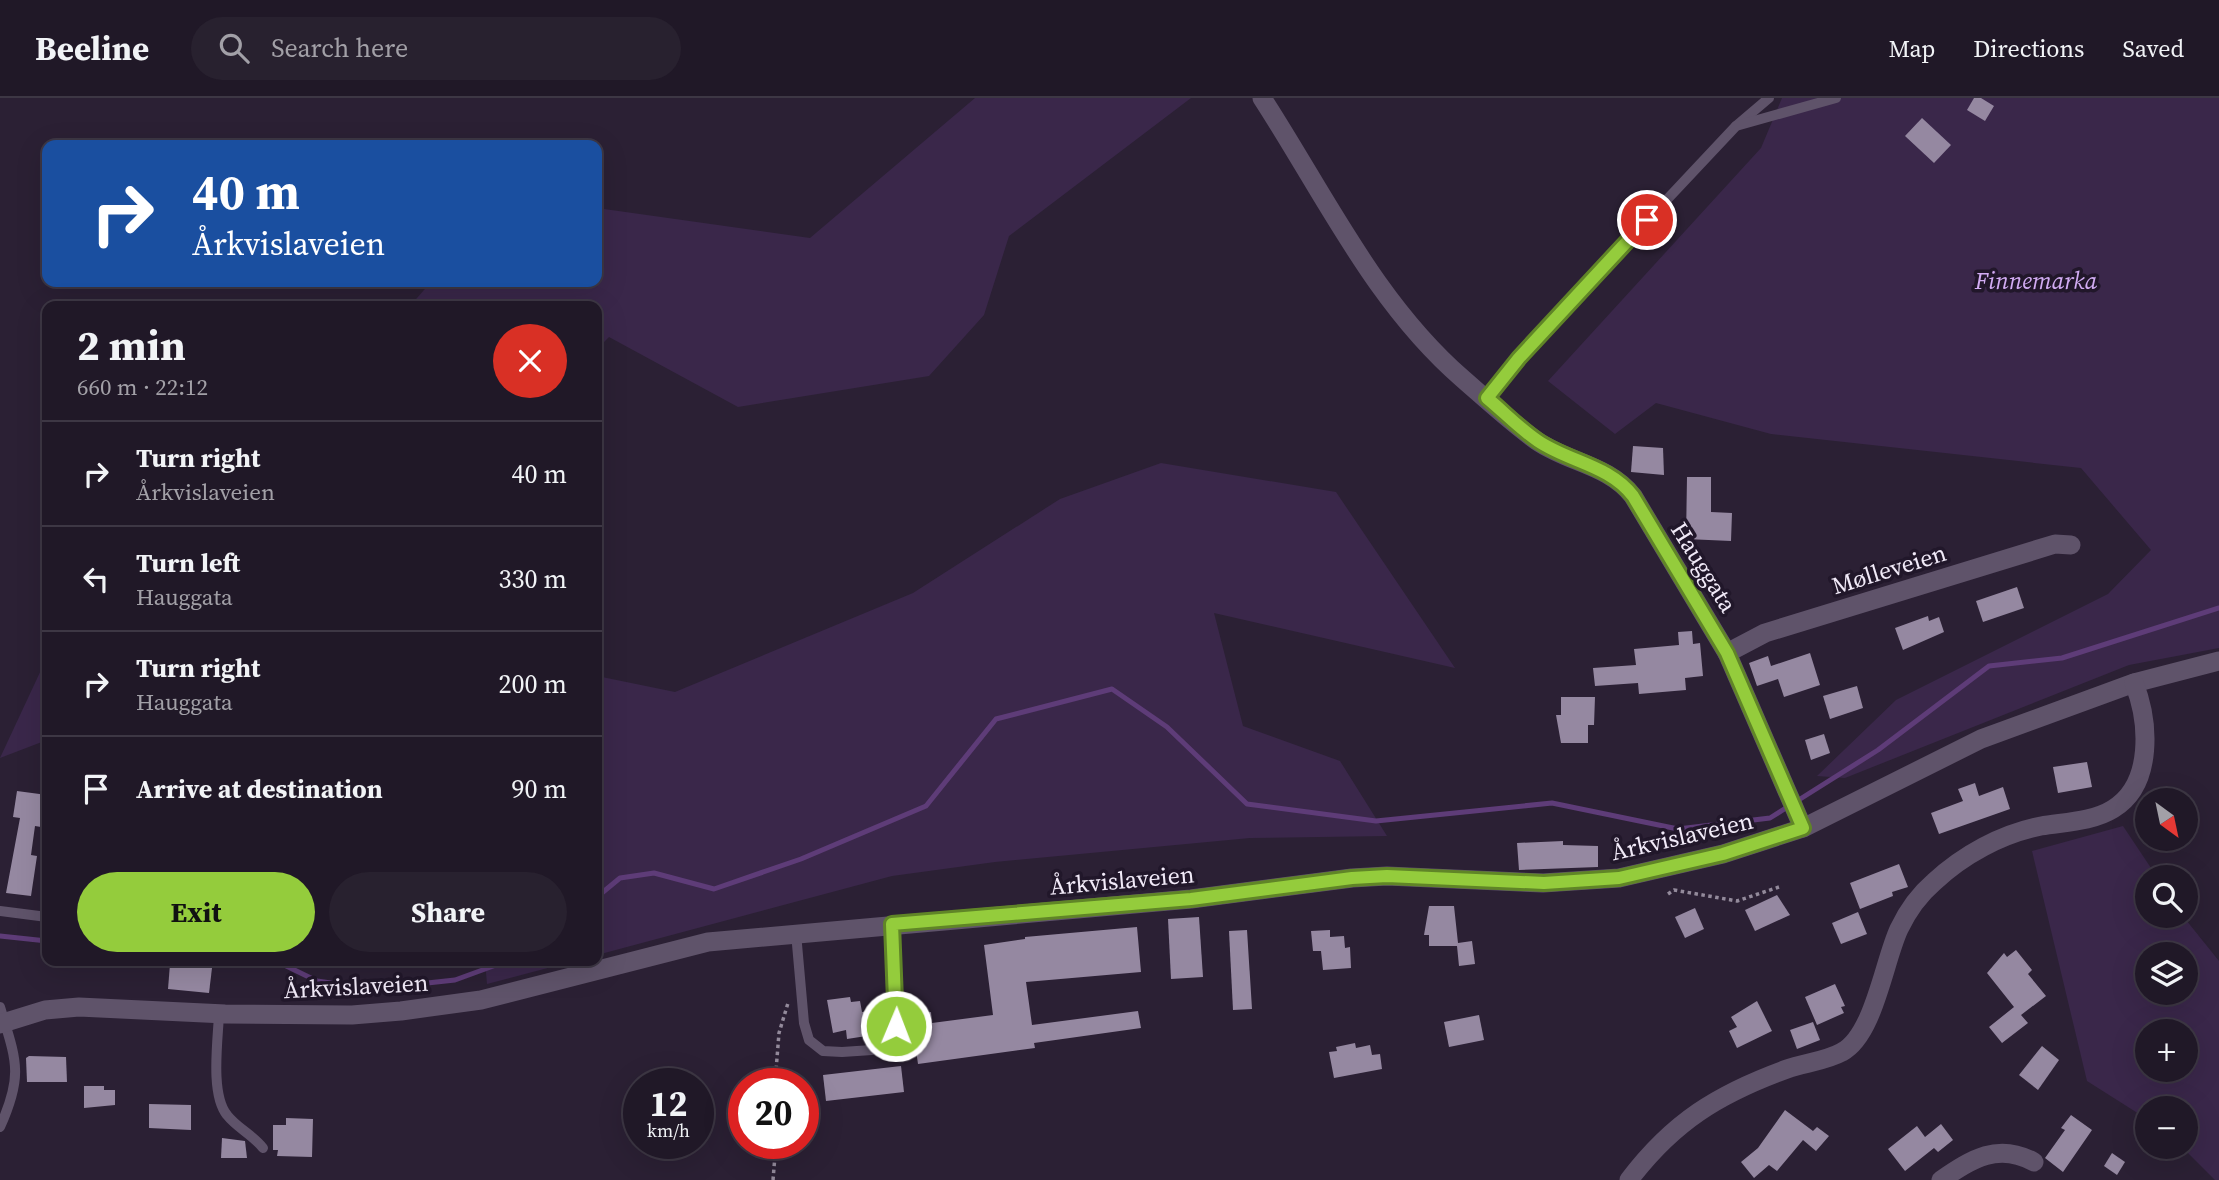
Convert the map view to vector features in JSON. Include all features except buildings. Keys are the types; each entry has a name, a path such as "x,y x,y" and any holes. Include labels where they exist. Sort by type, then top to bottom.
{"street":[{"name":"Hauggata","path":"1262,98 1357,253 1425,343 1537,441 1623,482 1727,653 1797,814"},
{"name":"Mølleveien","path":"1727,653 1765,634 2055,544 2071,545"},
{"name":"Årkvislaveien","path":"2,1018 79,1007 219,1014 352,1015 438,1007 519,991 684,947 796,932 1191,899 1352,878 1387,876 1544,883 1619,878 1723,854 1797,814 1981,739 2134,683 2219,661"},
{"path":"1629,1180 1671,1133 1724,1094 1847,1049 1867,1020 1900,926 1932,883 1958,862 1987,845 2016,834 2100,815 2124,799 2134,785 2145,746 2144,717 2134,683"},
{"path":"1941,1180 1976,1160 1999,1152 2017,1153 2034,1162"}],"lane":[{"path":"1487,398 1543,332 1736,126 1769,98"},
{"path":"1736,126 1836,98"},
{"path":"0,911 42,916"},
{"path":"796,932 804,1023 809,1040 823,1051 872,1050 889,1043 896,1026 892,924"},
{"path":"219,1014 217,1091 220,1104 226,1115 253,1135 262,1148"},
{"path":"0,1127 14,1096 16,1073 13,1048 2,1018"}],"path":[{"path":"1668,894 1674,890 1737,901 1779,887"},
{"path":"776,1068 779,1033 789,1000"},
{"path":"773,1180 775,1159"}],"green space":[{"path":"975,98 1191,98 1009,236 984,315 929,376 738,407 609,337 602,344 602,301 414,301 427,287 602,287 602,209 810,238"},
{"name":"Finnemarka","path":"1782,98 2219,98 2219,648 2129,665 1845,778 1817,776 1896,700 2108,594 2151,550 2081,468 1771,434 1656,403 1615,434 1548,381 1761,148"},
{"path":"1161,463 1336,492 1455,668 1214,613 1243,726 1340,761 1387,836 1250,838 995,862 892,876 602,954 602,677 675,692 913,593 1060,499"},
{"path":"42,668 42,742 0,758"},
{"path":"2123,826 2135,844 2135,851 2140,851 2149,865 2135,865 2135,928 2192,928 2219,961 2219,1180 2215,1180 2194,1159 2198,1159 2198,1096 2135,1096 2135,1111 2087,1081 2032,851"},
{"path":"485,966 555,966 487,984"}],"waterway":[{"path":"1797,801 1878,750 1989,666 2062,658 2219,608"},
{"path":"602,893 620,878 654,873 714,889 801,859 926,806 996,719 1112,689 1167,727 1247,804 1376,821 1552,803 1678,829 1770,818 1789,806"},
{"path":"0,936 42,940"},
{"path":"286,966 317,981 372,989 455,980 493,966"}],"route":[{"path":"896,1026 892,924 1191,899 1352,878 1387,876 1510,883 1619,878 1723,854 1803,828 1751,702 1727,653 1623,482 1537,441 1487,398 1519,358 1647,220"}]}
